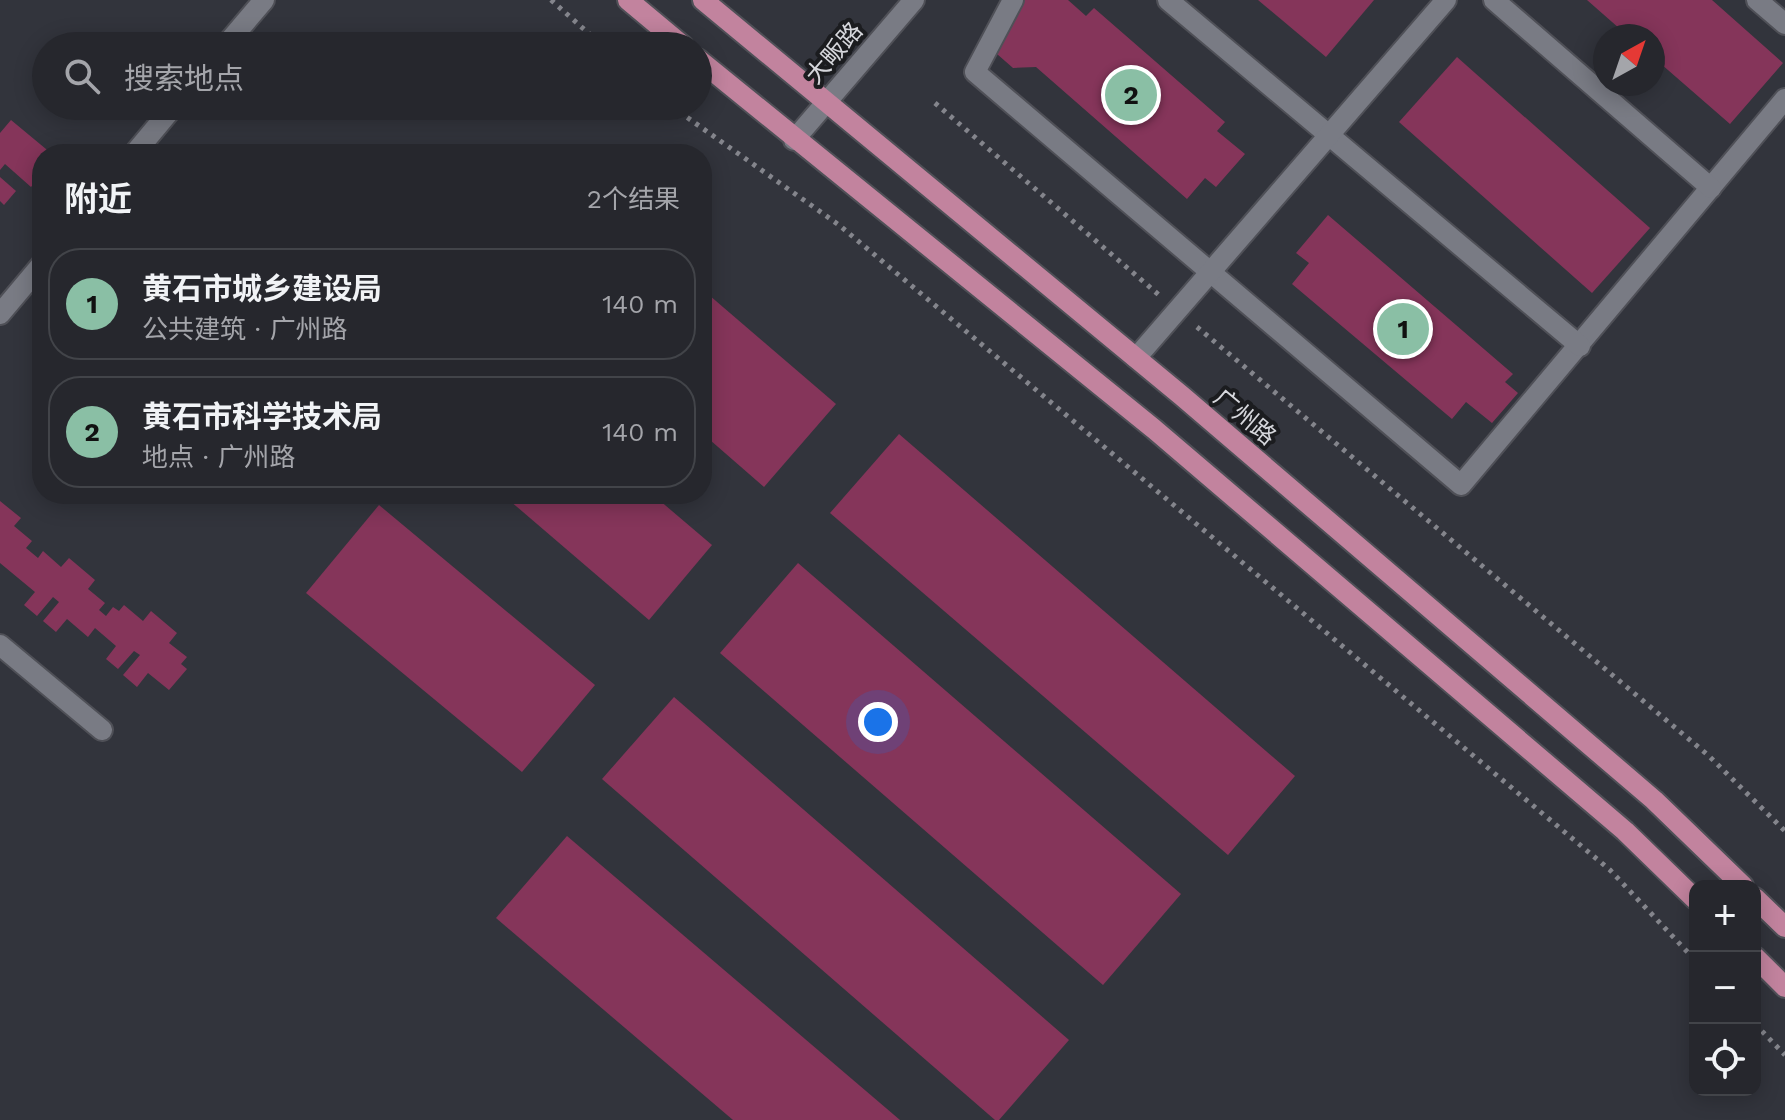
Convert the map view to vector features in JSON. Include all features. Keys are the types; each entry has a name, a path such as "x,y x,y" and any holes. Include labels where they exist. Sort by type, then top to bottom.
{"main road":[{"path":"628,0 666,32"},
{"name":"广州路","path":"703,0 1136,358 1654,800 1737,880"},
{"path":"712,71 1154,429 1625,831 1689,893"},
{"path":"1761,904 1785,927"},
{"path":"1761,963 1785,987"}],"street":[{"path":"237,32 264,0"},
{"name":"大畈路","path":"794,140 914,0"},
{"path":"1013,0 975,72 1461,485 1785,99"},
{"path":"1168,0 1580,346"},
{"path":"1136,358 1446,0"},
{"path":"1494,0 1711,188"},
{"path":"1757,0 1785,24"},
{"path":"142,144 162,120"},
{"path":"0,314 32,276"},
{"path":"0,645 102,730"}],"path":[{"path":"551,0 587,32"},
{"path":"935,103 1709,756 1785,831"},
{"path":"691,120 839,225 1610,870 1689,954"},
{"path":"1761,1030 1785,1055"}],"building":[{"path":"1023,0 1068,0 1086,16 1094,8 1225,122 1217,131 1245,154 1216,187 1205,178 1187,199 1036,67 1013,68 997,54 1001,37 1012,27 1014,11"},
{"path":"1258,0 1374,0 1326,57"},
{"path":"1587,0 1712,0 1783,63 1730,124 1665,67 1665,24 1614,24"},
{"path":"1457,57 1650,228 1592,293 1399,122"},
{"path":"11,120 40,144 32,144 31,187 5,164 0,170 0,133"},
{"path":"0,177 16,191 4,205 0,201"},
{"path":"1328,215 1513,374 1505,382 1518,393 1492,423 1466,402 1452,419 1292,284 1309,263 1296,253"},
{"path":"712,298 836,404 764,487 712,442"},
{"path":"899,434 1295,776 1228,855 830,513"},
{"path":"0,501 21,518 14,526 32,541 26,548 38,558 43,551 61,567 69,558 95,580 88,589 105,603 99,610 106,616 113,607 119,611 124,605 143,621 151,611 177,633 169,643 187,657 181,664 187,669 169,690 148,673 137,687 123,675 140,655 134,651 118,669 106,659 116,646 95,628 88,637 67,619 56,632 43,621 59,602 53,597 37,616 24,605 35,592 0,563"},
{"path":"514,504 664,504 712,545 649,620"},
{"path":"379,505 595,685 522,772 306,593"},
{"path":"798,563 1181,894 1103,985 720,653"},
{"path":"674,697 1069,1040 999,1120 995,1120 602,779"},
{"path":"567,836 900,1120 733,1120 496,918"}],"place":[{"name":"黄石市科学技术局","path":"1131,95"},
{"name":"黄石市城乡建设局","path":"1403,329"}]}
